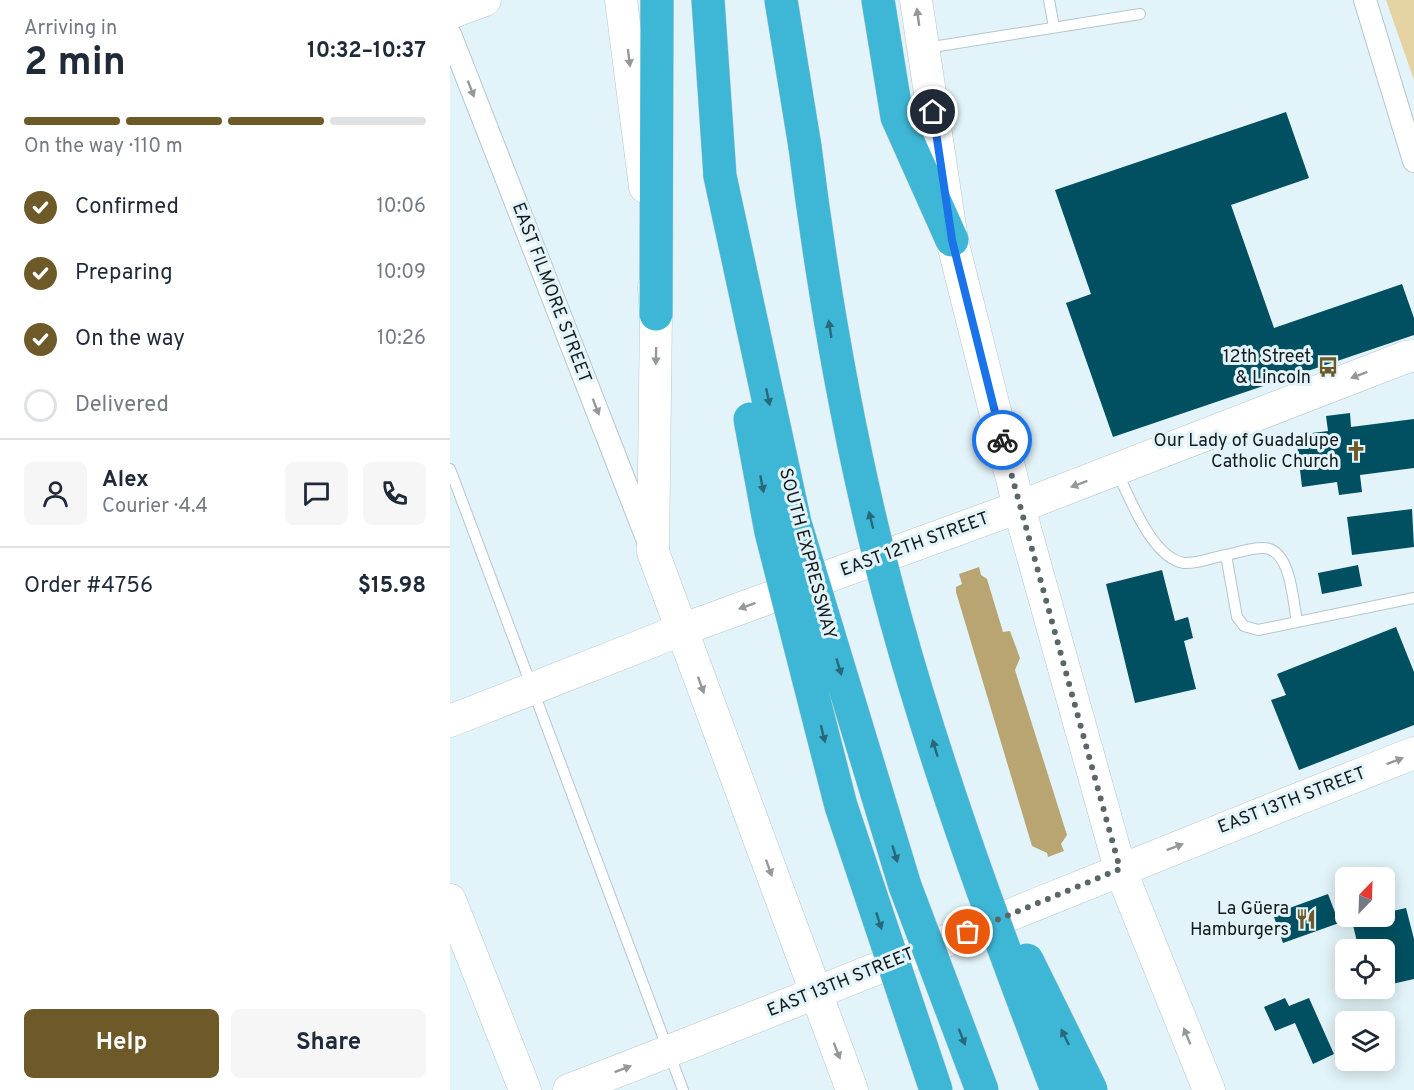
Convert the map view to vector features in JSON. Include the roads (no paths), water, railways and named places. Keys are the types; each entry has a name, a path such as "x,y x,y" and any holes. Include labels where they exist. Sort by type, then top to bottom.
{"highway":[{"path":"656,314 657,0"},
{"name":"SOUTH EXPRESSWAY","path":"708,0 720,176 795,523 905,886 982,1090"},
{"path":"781,0 805,147 820,272 855,453 896,620 952,804 1057,1090"},
{"path":"878,0 897,117 952,240"},
{"path":"720,176 746,397 771,532 841,806 936,1090"},
{"path":"952,804 1091,1090"}],"main road":[{"path":"450,13 485,0"},
{"path":"621,0 646,194 656,314 652,552 852,1090"},
{"path":"916,0 952,240 1019,507 1120,869 1209,1090"},
{"name":"EAST 12TH STREET","path":"450,721 681,630 1019,507 1406,357 1414,357"},
{"name":"EAST 13TH STREET","path":"569,1090 816,994 1120,869 1414,753"},
{"path":"450,900 525,1090"}],"street":[{"path":"1365,0 1414,161"},
{"name":"EAST FILMORE STREET","path":"450,34 652,552"}],"lane":[{"path":"1049,0 1054,27"},
{"path":"923,49 1140,14"},
{"path":"450,469 683,1090"},
{"path":"1116,470 1150,536 1165,554 1185,563 1265,548 1277,552 1285,562 1297,622"},
{"path":"1226,555 1237,617 1244,626 1258,630 1414,598"}],"place":[{"name":"12th Street & Lincoln","path":"1328,367"},
{"name":"Our Lady of Guadalupe Catholic Church","path":"1356,451"},
{"name":"La Güera Hamburgers","path":"1306,919"}]}
